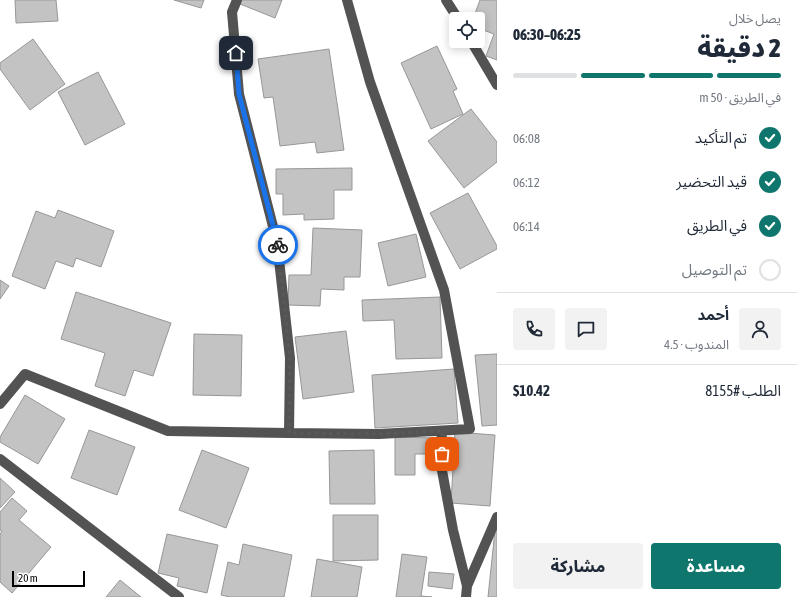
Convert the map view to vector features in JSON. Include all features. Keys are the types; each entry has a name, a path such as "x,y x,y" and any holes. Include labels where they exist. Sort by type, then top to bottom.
{"street":[{"path":"237,0 232,12 239,94 277,242 290,358 289,433"},
{"path":"0,404 25,374 168,431 379,434 470,428 444,290 370,82 347,0"},
{"path":"448,1 454,12"},
{"path":"475,48 497,85"},
{"path":"442,431 442,465 453,530 467,586"},
{"path":"0,459 179,597"},
{"path":"466,597 467,586 497,517"}],"building":[{"path":"15,0 56,0 58,21 16,23"},
{"path":"174,0 204,0 201,8"},
{"path":"241,0 282,0 275,18 240,4"},
{"path":"480,0 497,0 497,60 486,56 494,34 485,31 485,12 476,12"},
{"path":"33,39 65,84 30,110 0,69 0,63"},
{"path":"437,46 457,89 453,91 463,114 431,129 401,63"},
{"path":"329,49 344,150 317,153 315,142 280,146 273,97 264,98 258,59"},
{"path":"98,72 125,124 85,145 58,92"},
{"path":"471,109 497,142 497,162 464,188 428,141"},
{"path":"352,168 352,190 334,190 334,219 304,220 304,214 283,215 283,194 276,194 276,169"},
{"path":"468,193 497,246 497,249 460,269 430,213"},
{"path":"58,210 114,231 101,267 76,258 73,267 56,261 45,289 12,276 36,211 55,218"},
{"path":"313,228 362,230 360,277 344,277 344,290 321,289 320,306 288,305 289,275 311,275"},
{"path":"416,234 426,277 388,286 378,243"},
{"path":"0,280 9,286 0,299"},
{"path":"76,292 171,323 153,376 134,370 125,396 95,386 105,353 61,339"},
{"path":"440,297 442,358 396,359 394,320 363,321 362,300"},
{"path":"346,331 354,392 303,399 295,337"},
{"path":"194,334 242,335 241,396 193,395"},
{"path":"497,354 497,425 482,426 475,355"},
{"path":"454,369 458,423 375,428 372,375"},
{"path":"25,395 65,419 38,464 0,442 0,437"},
{"path":"89,430 135,447 117,495 71,478"},
{"path":"455,432 495,435 490,506 451,503"},
{"path":"395,437 435,438 434,454 415,454 415,475 395,475"},
{"path":"202,450 249,468 226,528 179,510"},
{"path":"374,450 375,504 330,504 329,451"},
{"path":"0,478 15,492 0,508"},
{"path":"12,498 27,511 19,520 51,547 12,593 0,582 0,534 2,531 0,530 0,512"},
{"path":"333,515 378,515 378,560 333,561"},
{"path":"495,530 497,530 497,597 488,597"},
{"path":"167,534 218,545 207,593 177,586 179,578 158,573"},
{"path":"243,544 292,555 284,597 230,597 221,595 228,562 239,565"},
{"path":"402,554 427,557 421,596 432,597 396,597"},
{"path":"317,559 362,567 357,597 311,597"},
{"path":"429,572 454,574 452,589 428,586"},
{"path":"120,580 141,597 106,597"}],"way so far":[{"path":"278,245 290,358 289,433 379,434 442,431 442,454"}],"route":[{"path":"236,53 239,94 278,245"}]}
